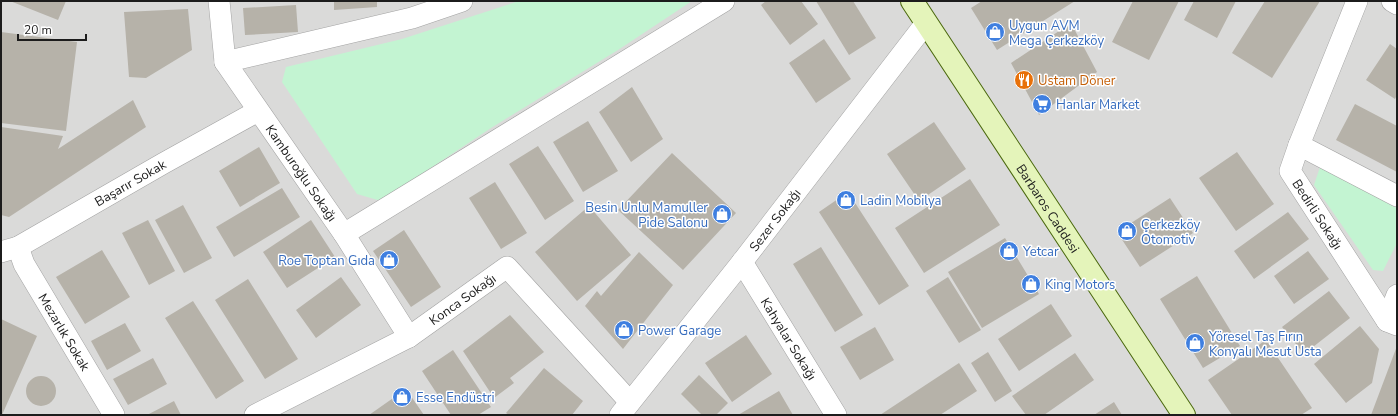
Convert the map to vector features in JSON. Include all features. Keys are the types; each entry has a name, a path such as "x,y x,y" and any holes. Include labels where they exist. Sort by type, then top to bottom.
{"street":[{"name":"Kamburoğlu Sokağı","path":"219,1 225,62 344,234 409,337"},
{"path":"225,62 412,10 462,1"},
{"path":"344,234 724,1"},
{"name":"Barbaros Caddesi","path":"912,1 1184,415"},
{"name":"Bedirli Sokağı","path":"1357,1 1290,171 1392,323"},
{"path":"1392,1 1397,4"},
{"name":"Sezer Sokağı","path":"622,412 742,262 926,22"},
{"name":"Başarır Sokak","path":"10,249 258,111"},
{"path":"1299,145 1397,196"},
{"name":"Mezarlık Sokak","path":"10,249 24,264 114,415"},
{"name":"Kahyalar Sokağı","path":"742,262 836,415"},
{"name":"Konca Sokağı","path":"255,415 409,337 507,267 622,412"},
{"path":"1392,323 1397,295"}],"shaded area":[{"path":"1,1 1397,1 1397,415 1,415"}],"green space":[{"path":"519,1 692,1 618,50 491,128 381,201 357,194 282,82 286,67 402,39"},
{"path":"1320,167 1397,208 1397,243 1383,271 1373,270 1314,185"}],"building":[{"path":"10,1 66,1 58,20"},
{"path":"334,1 377,1 377,7 334,10"},
{"path":"766,1 801,1 818,24 790,45 761,5"},
{"path":"816,1 853,1 876,38 849,55"},
{"path":"982,1 1075,1 997,50 971,8"},
{"path":"1133,1 1179,1 1149,60 1112,42"},
{"path":"1194,1 1236,1 1217,38 1184,20"},
{"path":"1265,1 1320,1 1272,78 1232,53"},
{"path":"296,5 298,32 245,35 243,8"},
{"path":"188,9 192,50 146,78 129,77 124,12"},
{"path":"1071,23 1097,72 1039,115 1011,63"},
{"path":"1,32 77,42 66,131 1,123"},
{"path":"824,39 851,79 816,103 789,63"},
{"path":"1390,44 1397,49 1397,95 1395,99 1366,80"},
{"path":"632,87 663,139 631,162 599,112"},
{"path":"133,100 146,127 9,217 1,215 1,127 63,136 58,149"},
{"path":"1355,104 1397,126 1397,172 1336,140"},
{"path":"588,121 618,171 583,192 553,142"},
{"path":"934,122 966,169 919,201 887,154"},
{"path":"538,146 574,201 545,220 509,164"},
{"path":"259,147 280,183 240,207 219,171"},
{"path":"1237,152 1274,204 1236,231 1199,178"},
{"path":"672,153 736,213 683,270 618,210"},
{"path":"970,179 1000,225 924,273 895,228"},
{"path":"495,182 527,233 501,249 469,198"},
{"path":"282,188 300,217 234,257 216,227"},
{"path":"848,192 909,286 879,305 819,212"},
{"path":"1170,198 1193,233 1140,267 1117,232"},
{"path":"183,205 212,258 184,273 155,220"},
{"path":"589,206 631,255 577,301 535,252"},
{"path":"1288,212 1309,239 1254,279 1234,251"},
{"path":"148,220 175,271 149,285 122,233"},
{"path":"311,220 335,257 287,288 263,252"},
{"path":"404,230 441,287 411,307 373,251"},
{"path":"1005,238 1039,294 982,328 948,272"},
{"path":"821,247 863,315 835,332 793,264"},
{"path":"102,250 130,297 85,324 56,277"},
{"path":"1308,251 1329,279 1294,304 1274,276"},
{"path":"639,252 673,285 623,349 585,306 597,291 601,296"},
{"path":"1197,276 1240,346 1203,368 1160,299"},
{"path":"341,277 361,305 316,338 296,310"},
{"path":"948,277 981,330 959,343 926,291"},
{"path":"248,279 298,359 265,379 215,300"},
{"path":"1329,291 1350,318 1304,354 1282,327"},
{"path":"193,301 244,381 216,399 165,318"},
{"path":"1051,304 1072,336 1019,371 998,339"},
{"path":"510,315 544,352 510,378 514,383 494,398 463,351"},
{"path":"1,319 37,336 2,415 1,415"},
{"path":"125,323 141,351 107,370 91,341"},
{"path":"1360,326 1379,349 1372,383 1346,403 1314,364"},
{"path":"875,327 894,360 860,380 840,347"},
{"path":"746,335 772,374 732,402 705,363"},
{"path":"1266,340 1312,408 1301,415 1232,415 1208,380"},
{"path":"1397,346 1397,415 1371,415"},
{"path":"453,350 491,407 478,415 451,415 422,371"},
{"path":"988,352 1012,391 995,402 971,363"},
{"path":"1075,353 1094,380 1044,415 1026,415 1012,396"},
{"path":"153,358 167,384 128,405 113,379"},
{"path":"959,363 977,391 940,415 880,415"},
{"path":"544,368 583,401 572,415 509,415 506,413"},
{"path":"699,375 728,403 716,415 702,415 681,394"},
{"path":"41,376 51,381 56,391 51,401 41,406 31,401 26,391 31,381"},
{"path":"406,389 424,415 369,415"},
{"path":"779,391 793,415 738,415"},
{"path":"174,401 181,415 147,415"},
{"path":"1114,402 1122,415 1094,415"}],"place":[{"name":"Uygun AVM Mega Çerkezköy","path":"995,32"},
{"name":"Ustam Döner","path":"1024,80"},
{"name":"Hanlar Market","path":"1042,104"},
{"name":"Ladin Mobilya","path":"846,200"},
{"name":"Besin Unlu Mamuller Pide Salonu","path":"722,214"},
{"name":"Çerkezköy Otomotiv","path":"1127,231"},
{"name":"Yetcar","path":"1009,251"},
{"name":"Roe Toptan Gıda","path":"389,260"},
{"name":"King Motors","path":"1031,284"},
{"name":"Power Garage","path":"624,330"},
{"name":"Yöresel Taş Fırın Konyalı Mesut Usta","path":"1195,343"},
{"name":"Esse Endüstri","path":"402,397"}]}
